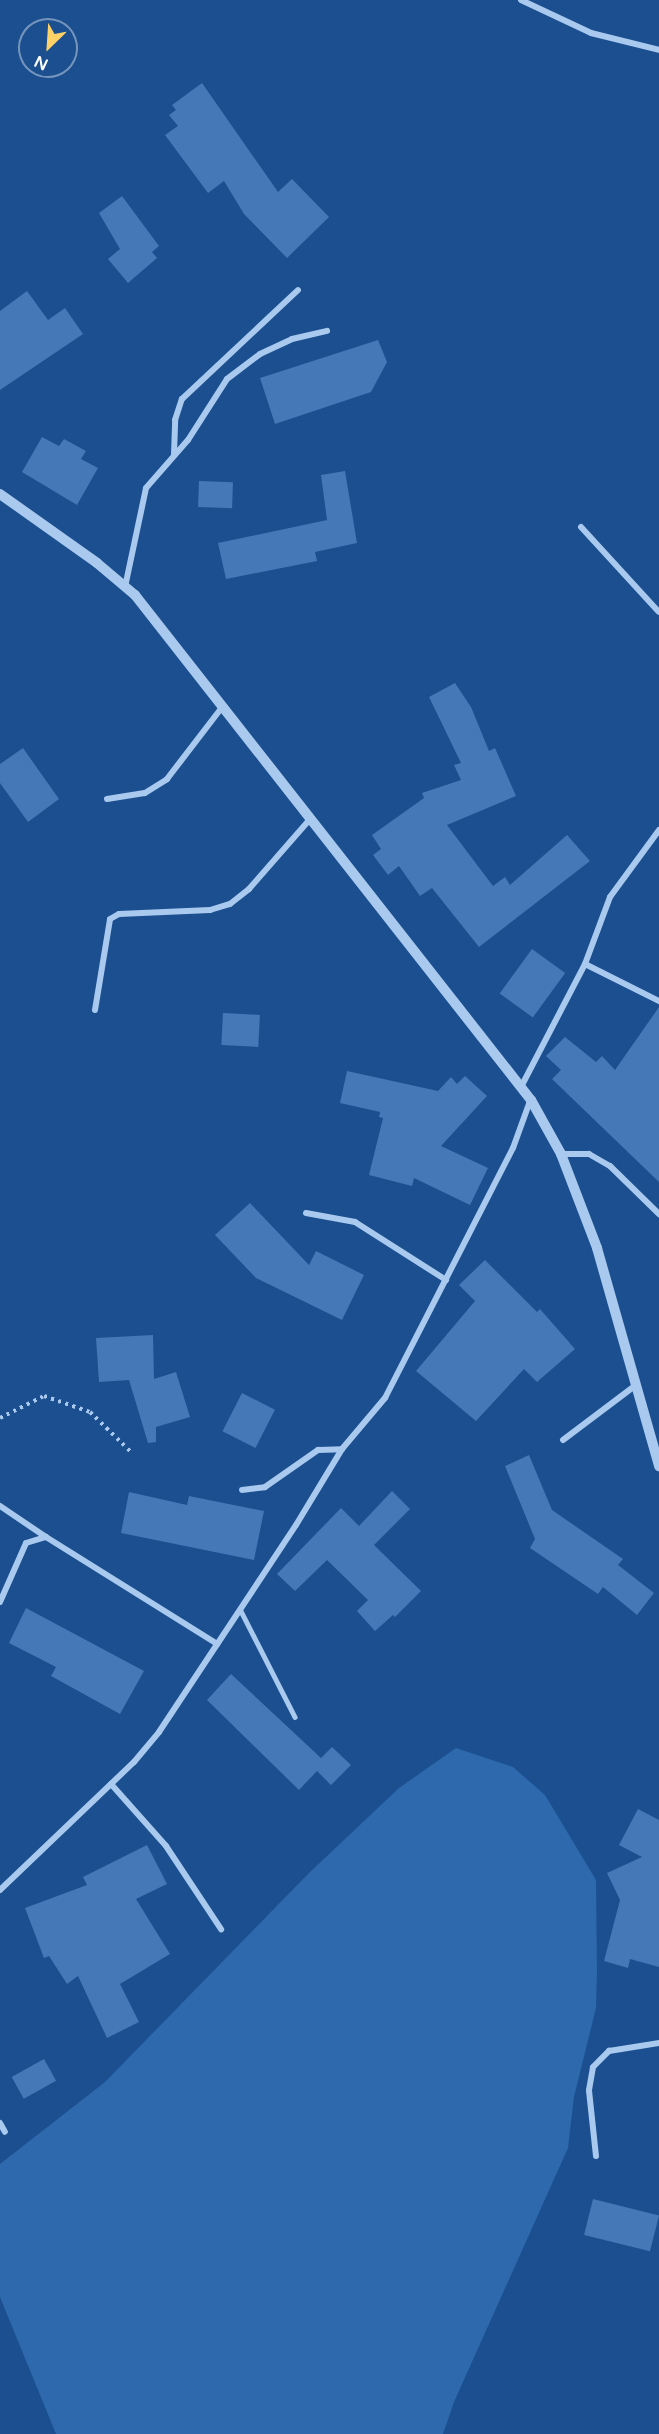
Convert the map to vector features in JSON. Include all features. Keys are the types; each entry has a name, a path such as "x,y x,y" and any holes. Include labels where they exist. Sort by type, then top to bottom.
{"street":[{"path":"521,0 591,33 659,50"},
{"path":"174,454 175,420 182,399 298,290"},
{"path":"125,587 146,488 174,454 227,380 260,354 292,339 327,331"},
{"path":"0,494 97,563 135,595 531,1100 561,1154 597,1248 659,1466"},
{"path":"581,527 659,612"},
{"path":"107,799 145,794 167,779 224,706"},
{"path":"95,1010 110,919 119,914 210,910 230,904 249,889 310,819"},
{"path":"521,1086 585,964 610,897 659,830"},
{"path":"585,964 659,1001"},
{"path":"0,1890 111,1784 159,1732 342,1449 385,1398 513,1148 531,1100"},
{"path":"561,1154 589,1154 610,1166 659,1214"},
{"path":"306,1213 355,1222 446,1280"},
{"path":"563,1440 636,1384"},
{"path":"242,1490 264,1486 318,1450 342,1449"},
{"path":"0,1506 216,1644"},
{"path":"0,1602 26,1543 46,1537"},
{"path":"111,1784 166,1846 221,1929"},
{"path":"596,2156 589,2090 593,2067 609,2051 659,2043"},
{"path":"0,2123 5,2132"}],"lane":[{"path":"240,1609 295,1717"}],"path":[{"path":"0,1419 44,1396 90,1412 130,1451"}],"shaded area":[{"path":"456,1748 513,1767 545,1795 596,1880 597,1972 596,2008 574,2097 568,2148 454,2402 443,2434 56,2434 0,2297 0,2164 105,2082 309,1873 399,1788"}],"building":[{"path":"202,83 278,192 292,179 329,217 287,258 244,214 224,181 208,193 165,135 178,126 169,115 176,110 172,105"},
{"path":"122,196 159,246 152,252 157,258 128,283 108,259 120,249 99,213"},
{"path":"27,291 48,320 65,308 83,334 0,390 0,311"},
{"path":"378,340 387,362 371,392 275,424 260,378"},
{"path":"42,437 59,446 64,439 86,451 81,459 98,468 77,505 22,472"},
{"path":"345,471 357,543 315,552 317,561 226,579 218,543 327,520 321,475"},
{"path":"199,481 233,482 232,508 198,507"},
{"path":"455,683 471,707 489,751 495,748 516,796 447,825 493,886 505,877 510,885 567,835 590,861 479,947 432,888 420,896 399,866 388,875 373,855 381,849 372,835 424,798 422,793 461,780 454,765 461,763 429,697"},
{"path":"23,748 59,799 28,822 0,783 0,764"},
{"path":"532,949 565,973 533,1018 500,993"},
{"path":"659,1007 659,1182 552,1079 561,1070 546,1056 565,1037 596,1062 602,1056 615,1070"},
{"path":"223,1013 260,1015 258,1047 221,1045"},
{"path":"347,1071 438,1091 451,1077 457,1084 465,1076 487,1096 441,1146 488,1168 470,1205 414,1178 412,1186 369,1175 383,1118 379,1117 380,1112 340,1103"},
{"path":"250,1203 309,1265 316,1251 364,1275 342,1320 256,1278 215,1235"},
{"path":"485,1260 537,1312 540,1309 575,1349 537,1382 524,1369 476,1421 416,1371 475,1301 459,1285"},
{"path":"153,1335 154,1379 176,1372 190,1417 156,1427 156,1442 148,1443 129,1380 99,1382 96,1338"},
{"path":"242,1393 275,1410 255,1448 222,1431"},
{"path":"529,1455 552,1510 623,1559 618,1565 654,1593 637,1615 603,1587 598,1594 530,1548 535,1539 505,1466"},
{"path":"392,1491 410,1509 374,1545 421,1591 395,1617 393,1615 375,1631 357,1611 368,1600 327,1560 295,1591 277,1574 341,1508 359,1526"},
{"path":"129,1492 187,1505 189,1496 264,1511 254,1560 121,1533"},
{"path":"26,1608 144,1671 120,1714 51,1676 56,1667 9,1643"},
{"path":"231,1674 321,1758 332,1747 351,1765 331,1785 317,1771 299,1790 207,1700"},
{"path":"638,1809 659,1820 659,1967 630,1959 628,1968 604,1961 620,1900 607,1873 642,1857 619,1845"},
{"path":"147,1845 167,1884 136,1899 170,1954 120,1984 139,2022 107,2038 78,1976 67,1984 49,1956 44,1958 25,1908 87,1885 83,1877"},
{"path":"44,2059 56,2081 24,2099 12,2077"},
{"path":"593,2199 659,2215 650,2251 584,2235"}]}
